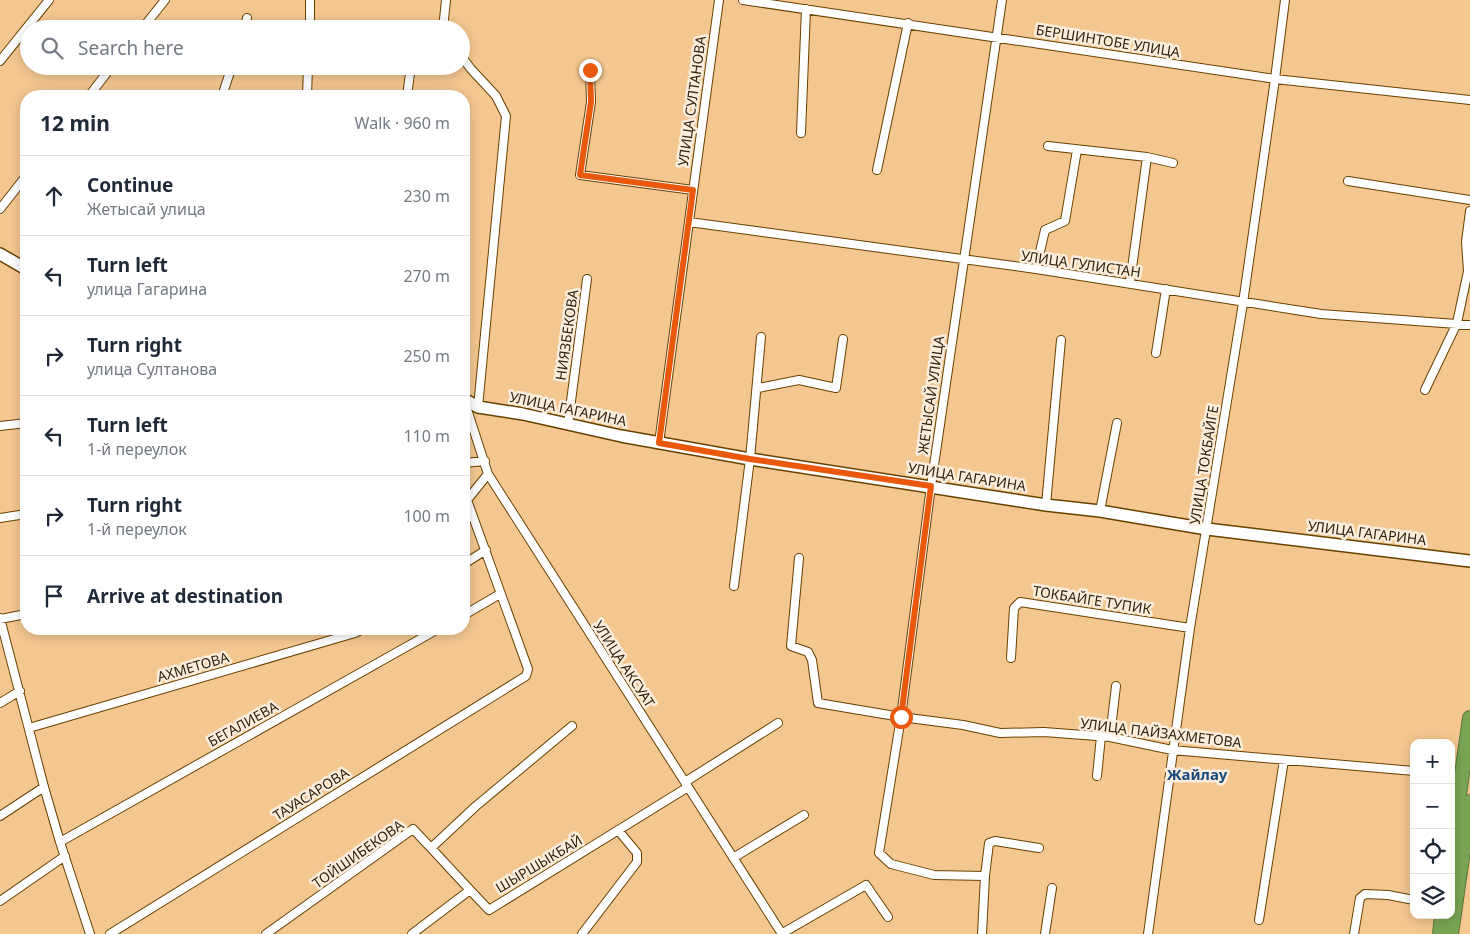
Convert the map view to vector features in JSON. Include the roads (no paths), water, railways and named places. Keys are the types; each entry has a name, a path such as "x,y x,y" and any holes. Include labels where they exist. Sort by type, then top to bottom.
{"highway":[{"path":"1453,829 1457,775 1470,718"},
{"path":"1451,934 1470,802"},
{"path":"1440,934 1442,919"}],"main road":[{"path":"0,254 20,266"},
{"name":"УЛИЦА ГАГАРИНА","path":"470,402 478,407 750,459 1046,505 1100,511 1207,529 1470,561"}],"street":[{"path":"33,20 49,0"},
{"path":"149,20 165,0"},
{"path":"310,0 310,20"},
{"path":"444,20 446,0"},
{"name":"УЛИЦА СУЛТАНОВА","path":"659,443 719,0"},
{"name":"БЕРШИНТОБЕ УЛИЦА","path":"743,0 1275,79 1470,100"},
{"name":"ЖЕТЫСАЙ УЛИЦА","path":"985,876 934,874 891,864 879,853 901,717 931,486 1002,0"},
{"name":"УЛИЦА ТОКБАЙГЕ","path":"1148,934 1172,750 1243,303 1285,0"},
{"path":"802,134 806,9"},
{"path":"877,170 908,23"},
{"path":"0,61 20,36"},
{"path":"470,69 496,96 506,116 478,407"},
{"path":"590,70 591,102 580,175 693,190"},
{"path":"94,90 105,75"},
{"path":"224,90 229,75"},
{"path":"307,90 308,75"},
{"path":"408,90 410,75"},
{"path":"1048,146 1146,157 1172,163"},
{"path":"1036,269 1045,230 1065,221 1077,150"},
{"path":"1130,283 1146,157"},
{"path":"1348,181 1470,200"},
{"path":"0,210 20,184"},
{"path":"1425,390 1456,323 1468,271 1466,242 1470,211"},
{"name":"УЛИЦА ГУЛИСТАН","path":"689,222 1036,269 1321,314 1470,325"},
{"name":"НИЯЗБЕКОВА","path":"568,424 587,279"},
{"path":"1156,352 1166,289"},
{"path":"734,586 758,388 761,337"},
{"path":"758,388 799,380 836,388 843,339"},
{"path":"1046,505 1061,340"},
{"name":"УЛИЦА АКСУАТ","path":"470,418 488,474 782,934"},
{"path":"1100,511 1117,423"},
{"path":"0,426 20,424"},
{"path":"470,463 484,462"},
{"path":"470,494 488,474"},
{"path":"470,512 486,550 500,594 470,611"},
{"path":"0,518 20,515"},
{"path":"470,560 486,550"},
{"name":"УЛИЦА ПАЙЗАХМЕТОВА","path":"799,558 791,646 808,652 812,660 818,703 963,725 1000,733 1044,732 1101,736 1172,750 1410,771"},
{"name":"ТАУАСАРОВА","path":"110,934 526,676 528,669 500,594"},
{"name":"ТОКБАЙГЕ ТУПИК","path":"1011,658 1014,608 1020,602 1190,628"},
{"path":"20,615 0,618 44,787 90,934"},
{"name":"АХМЕТОВА","path":"29,728 348,635"},
{"name":"БЕГАЛИЕВА","path":"60,842 427,635"},
{"path":"1110,737 1116,686"},
{"path":"0,703 20,691"},
{"name":"ШЫРШЫКБАЙ","path":"470,890 489,910 618,830 778,723"},
{"path":"412,934 470,890 431,848 476,806 572,726"},
{"path":"1097,776 1101,736"},
{"path":"1259,920 1284,760"},
{"path":"0,816 44,787"},
{"path":"733,858 804,815"},
{"name":"ТОЙШИБЕКОВА","path":"266,934 413,829 431,848"},
{"path":"582,934 637,862 637,853 618,830"},
{"path":"982,934 985,876 988,847 991,842 1039,848"},
{"path":"0,901 65,856"},
{"path":"782,934 866,885 888,917"},
{"path":"1045,934 1052,888"},
{"path":"1354,934 1360,898 1365,894 1388,895 1410,899"}],"district":[{"name":"Жайлау","path":"1197,775"}]}
